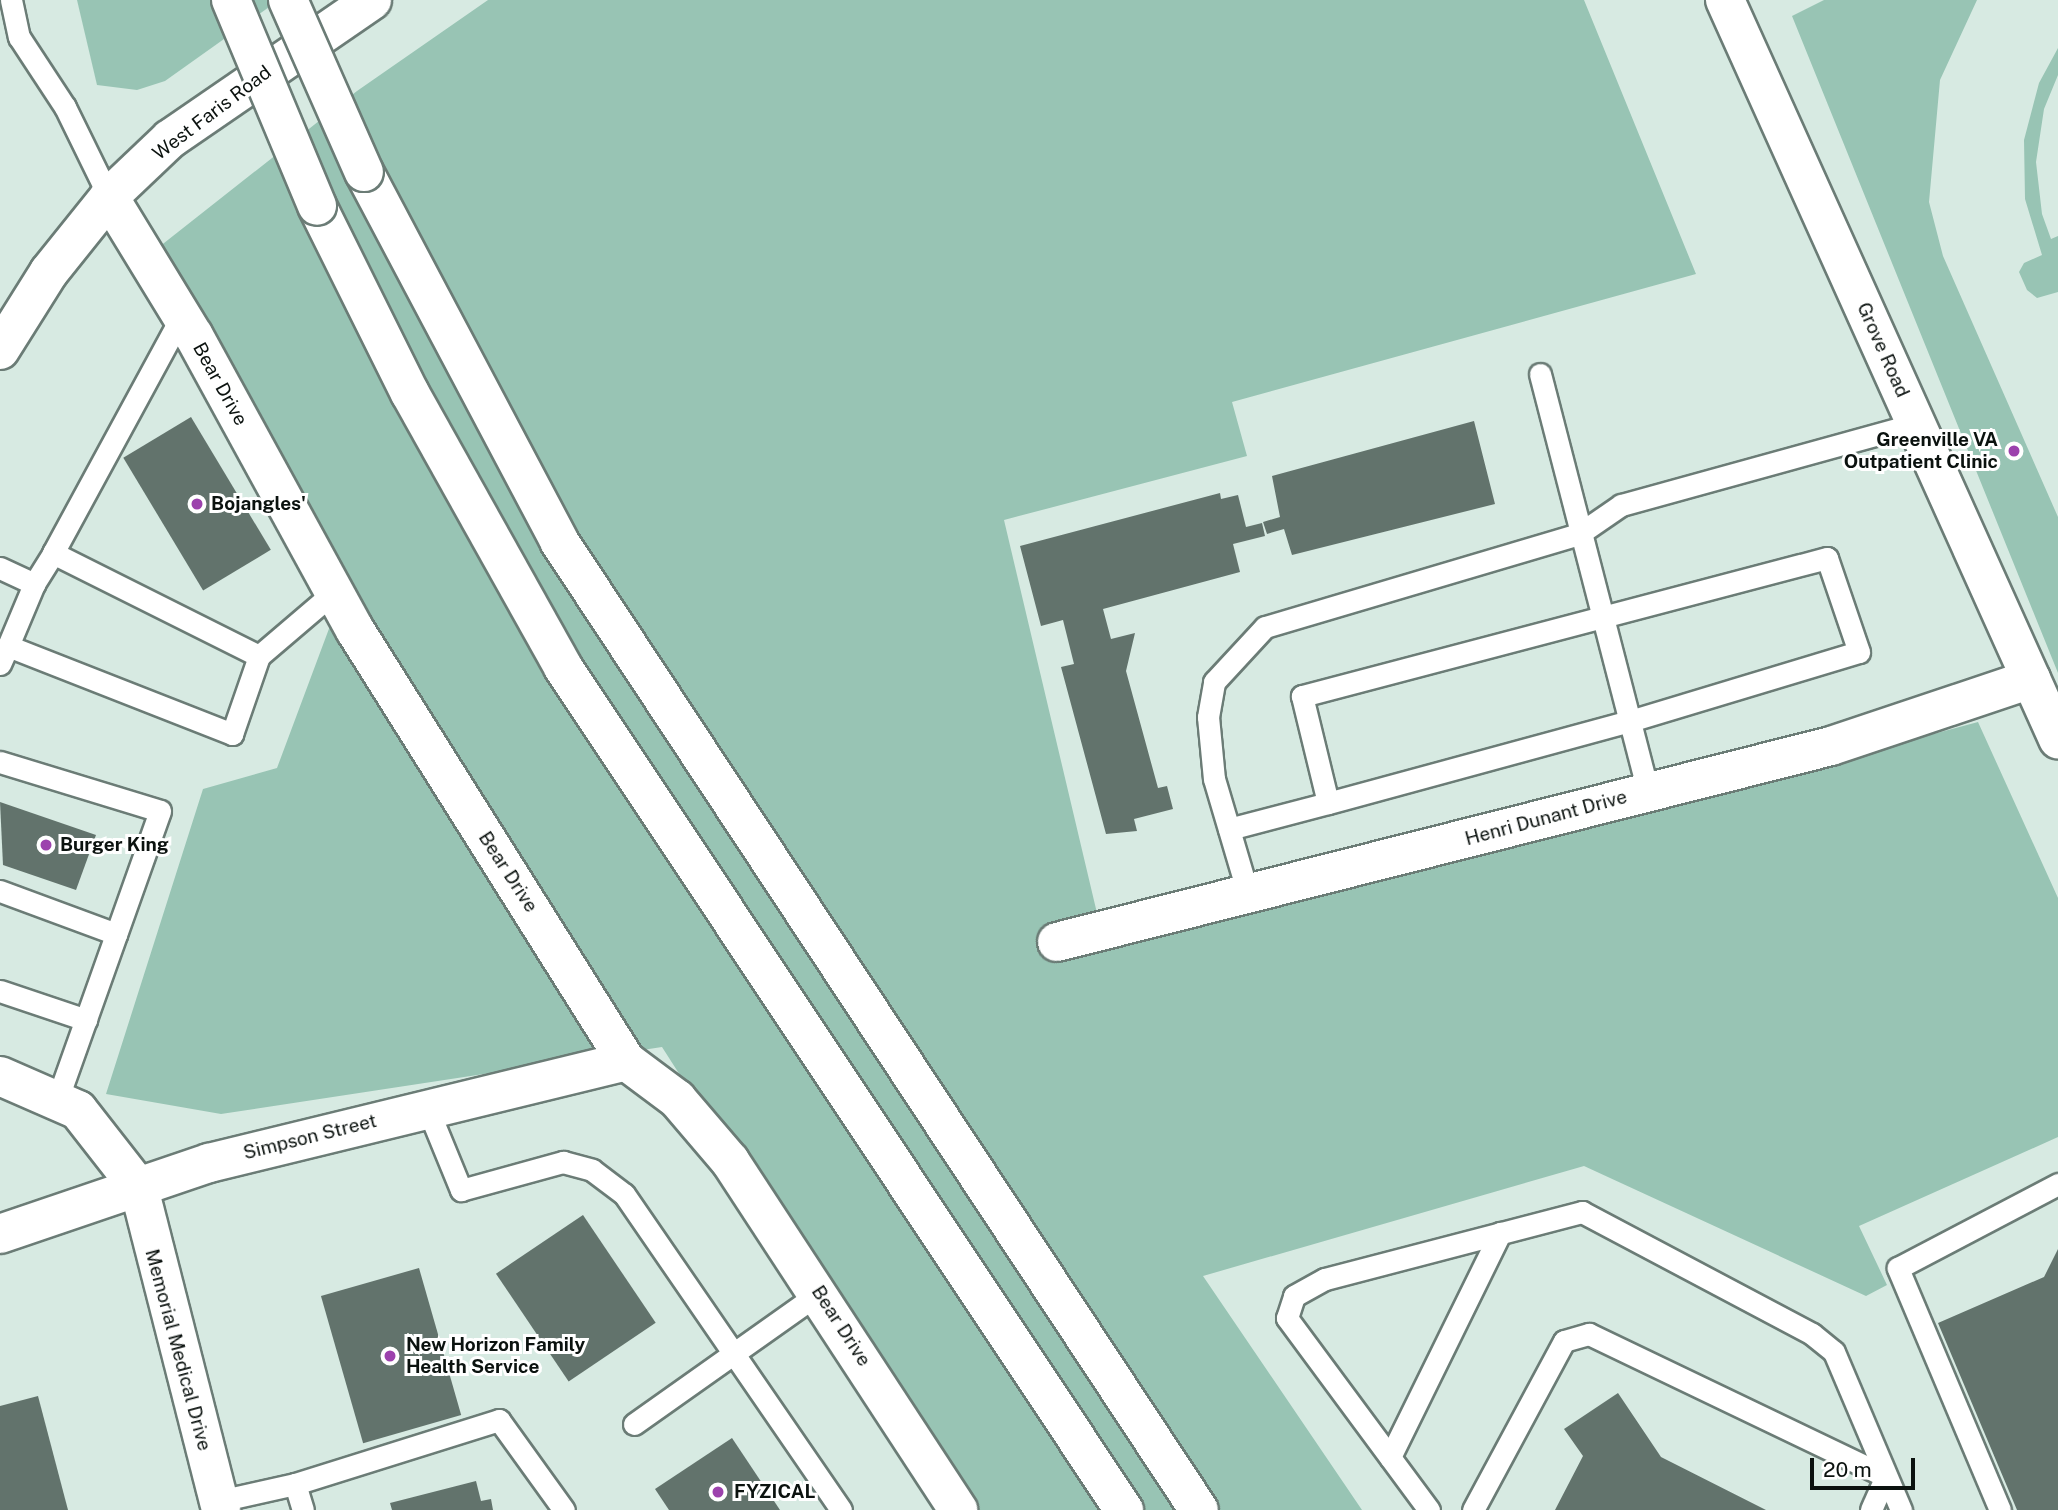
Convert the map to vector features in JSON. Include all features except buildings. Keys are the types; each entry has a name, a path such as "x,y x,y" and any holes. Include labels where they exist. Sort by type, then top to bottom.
{"main road":[{"path":"231,0 317,206 416,404 563,667 1124,1510"},
{"path":"288,0 364,172 559,541 1199,1510"},
{"name":"West Faris Road","path":"0,350 49,272 108,197 170,139 372,0"},
{"name":"Grove Road","path":"1728,1 2058,739"},
{"name":"Bear Drive","path":"108,197 181,317 334,592 409,720 626,1061 677,1099 704,1129 819,1293 958,1510"},
{"name":"Henri Dunant Drive","path":"1057,942 1249,897 1831,746 2031,679"},
{"name":"Simpson Street","path":"0,1234 209,1163 427,1107 626,1061"},
{"path":"0,1076 78,1110 139,1188"},
{"name":"Memorial Medical Drive","path":"139,1188 220,1506"}],"lane":[{"path":"11,0 19,37 65,107 108,197"},
{"path":"181,317 34,584 4,655 232,734 259,656 334,592"},
{"path":"1540,374 1599,617 1648,792"},
{"path":"1249,897 1214,779 1208,717 1212,694 1230,659 1265,627 1580,534 1621,505 1916,424"},
{"path":"52,553 259,656"},
{"path":"1229,829 1328,803 1630,721 1859,652 1827,558 1302,695 1328,803"},
{"path":"0,568 34,584"},
{"path":"0,762 160,811 57,1101"},
{"path":"0,891 116,934"},
{"path":"0,991 86,1020"},
{"path":"427,1107 461,1190 563,1162 612,1183 735,1352 841,1510"},
{"path":"2000,1510 1898,1268 2058,1184"},
{"path":"1429,1510 1287,1318 1294,1296 1325,1279 1582,1212 1812,1334 1834,1352 1901,1510"},
{"path":"1390,1457 1500,1233"},
{"path":"634,1424 819,1293"},
{"path":"1473,1510 1564,1341 1590,1334 1886,1476"},
{"path":"220,1506 499,1420 564,1510"},
{"path":"1871,1510 1886,1476"},
{"path":"295,1485 303,1510"}],"green space":[{"path":"77,0 279,0 165,81 137,90 97,85"},
{"path":"488,0 1584,0 1696,274 1232,402 1247,456 1004,520 1105,947 1479,856 1978,722 2058,898 2058,1137 1859,1226 1887,1285 1866,1296 1584,1166 1203,1276 1362,1510 958,1510 662,1047 221,1114 106,1094 203,789 277,768 330,626 159,247 357,91"},
{"path":"1824,0 1977,0 1940,80 1929,202 1943,256 2058,517 2058,673 1792,16"},
{"path":"2058,48 2058,75 2044,109 2036,162 2042,214 2051,239 2058,236 2058,292 2037,298 2027,290 2019,272 2024,263 2042,255 2025,199 2024,140 2039,83"}],"place":[{"name":"Greenville VA Outpatient Clinic","path":"2014,451"},
{"name":"Bojangles'","path":"197,504"},
{"name":"Burger King","path":"46,845"},
{"name":"New Horizon Family Health Service","path":"390,1356"},
{"name":"FYZICAL","path":"718,1492"}]}
